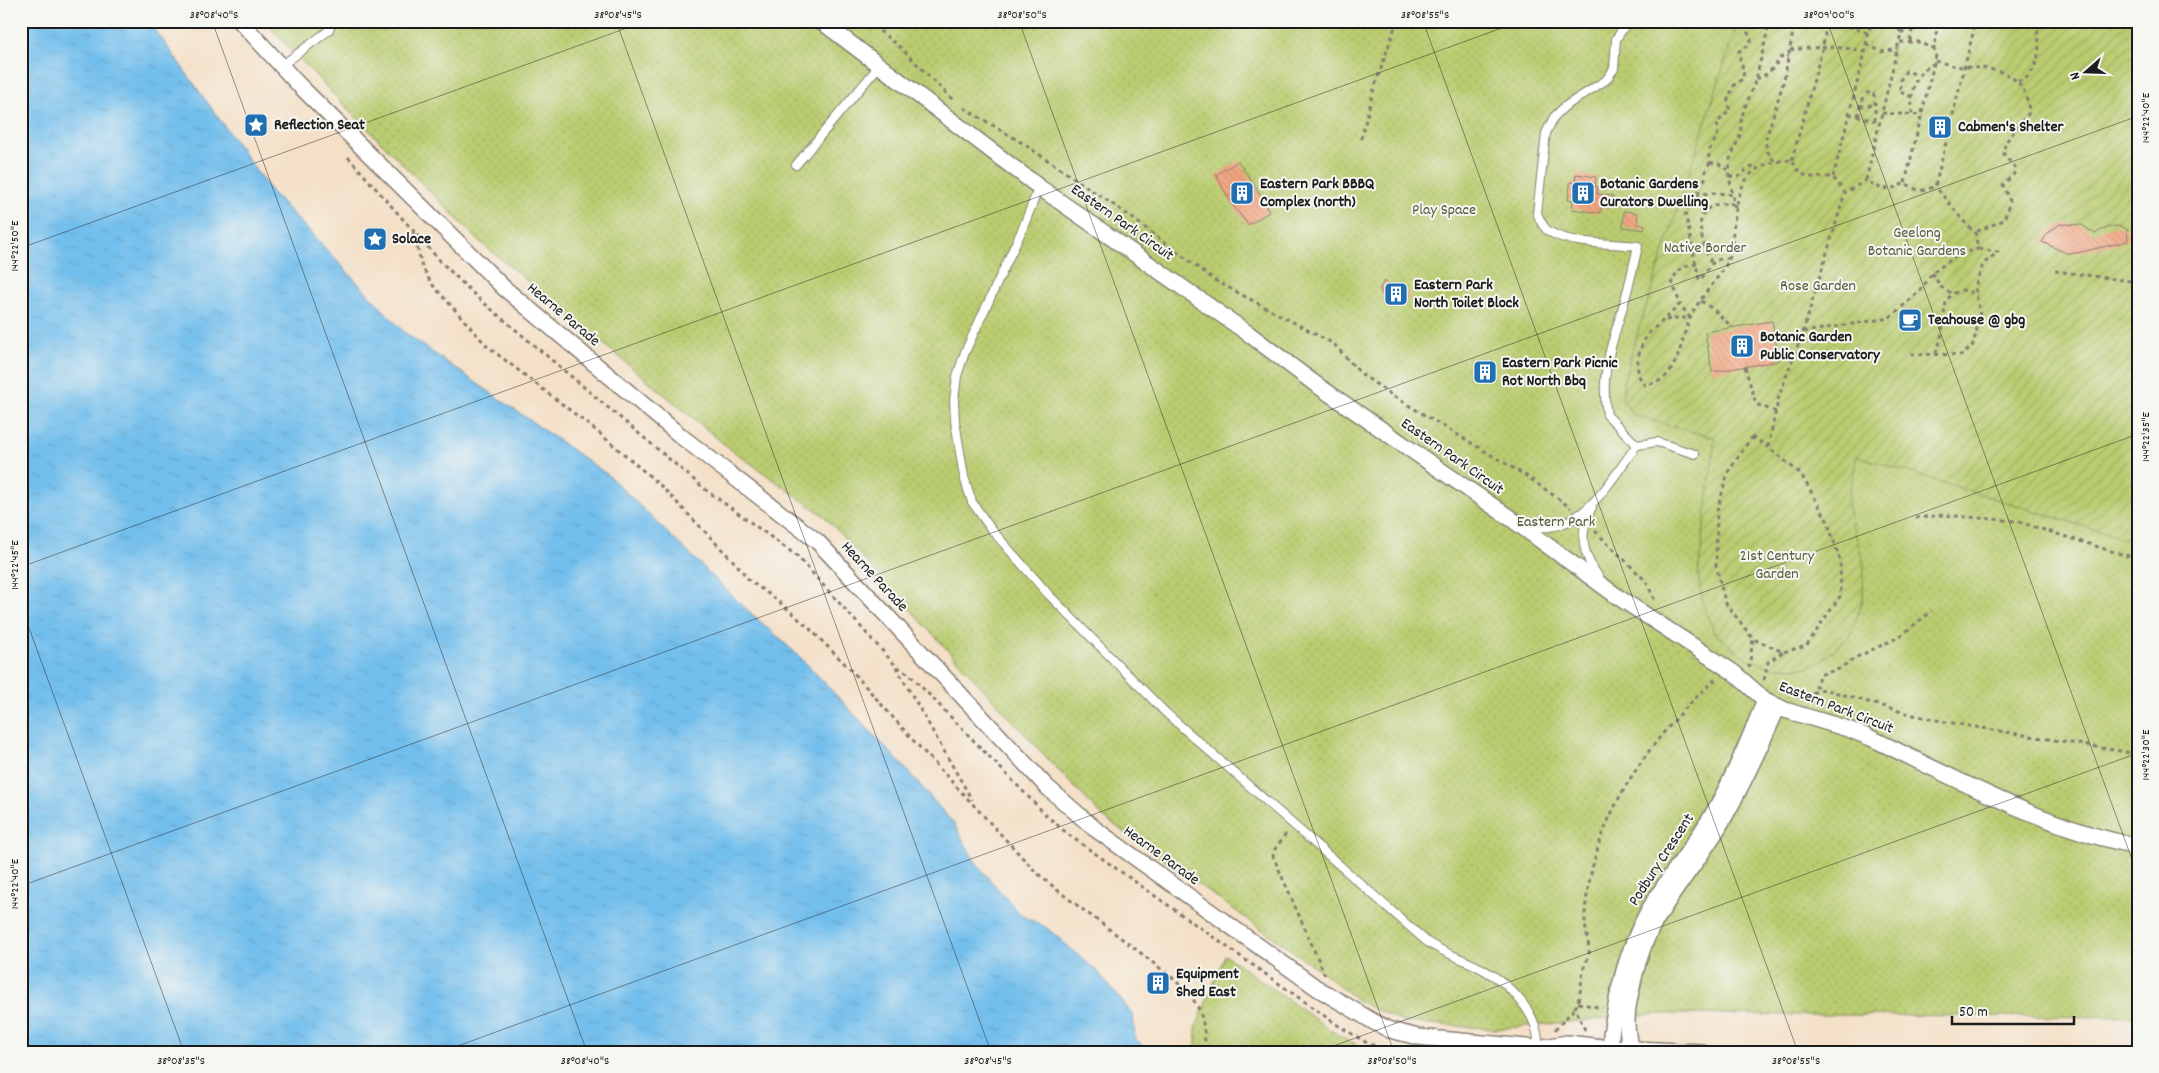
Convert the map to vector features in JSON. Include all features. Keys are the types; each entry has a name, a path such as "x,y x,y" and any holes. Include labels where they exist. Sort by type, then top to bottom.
{"street":[{"name":"Hearne Parade","path":"240,21 281,66 523,305 682,437 818,542 947,682 1067,806 1158,876 1318,988 1360,1015 1401,1033 1424,1038 1544,1050 1567,1043 1612,1050 1703,1052"},
{"name":"Eastern Park Circuit","path":"822,21 1039,187 1314,383 1510,518 1618,597 1726,668 1772,703 1873,739 2037,815 2087,833 2138,846"},
{"name":"Podbury Crescent","path":"1612,1050 1610,1037 1620,986 1638,931 1652,906 1688,855 1716,809 1772,703"},
{"name":"Podbury Crescent","path":"1631,1050 1626,1032 1630,996 1636,967 1650,932 1668,902 1702,855 1722,821 1772,703"}],"lane":[{"path":"281,66 328,31 334,21"},
{"path":"1628,21 1616,39 1614,69 1606,80 1564,107 1554,117 1546,133 1537,212 1540,221 1548,231 1564,238 1638,246 1621,313 1608,352 1604,377 1607,415 1637,445"},
{"path":"796,165 879,66"},
{"path":"1039,187 1022,230 965,352 957,376 954,400 955,421 964,476 972,502 991,528 1048,594 1180,725 1426,941 1447,953 1482,968 1503,984 1529,1013 1544,1050"},
{"path":"1510,518 1530,526 1543,528 1566,523 1579,516 1596,499 1637,445 1657,442 1695,454"},
{"path":"1596,499 1586,523 1583,541 1584,552 1598,576 1618,597"}],"path":[{"path":"867,21 899,46 958,105 1024,144 1108,202 1216,281 1334,344 1360,373 1393,396 1528,477 1579,516"},
{"path":"1361,139 1373,92 1397,21"},
{"path":"1700,194 1698,186 1705,179 1706,170 1710,162 1708,156 1710,147 1716,143 1719,132 1717,123 1730,110 1726,101 1735,83 1743,79 1744,73 1739,60 1739,51 1748,45 1751,39 1742,21"},
{"path":"1735,209 1729,176 1730,159 1741,133 1741,118 1756,79 1770,21"},
{"path":"1774,161 1768,152 1765,142 1784,80 1795,21"},
{"path":"1826,21 1824,46 1792,160 1798,172 1808,177 1833,177"},
{"path":"1833,177 1867,44 1870,23 1875,21"},
{"path":"1892,21 1897,24 1902,33"},
{"path":"1768,447 1779,396 1803,332 1845,193 1866,180 1902,33 1906,29 1904,21"},
{"path":"1910,41 1911,21"},
{"path":"1912,30 1921,21"},
{"path":"1866,180 1878,188 1893,189 1905,183 1936,55 1934,49 1938,21"},
{"path":"1935,186 1976,21"},
{"path":"2017,81 2023,81 2030,76 2039,47 2036,32 2038,21"},
{"path":"1825,27 1844,25 1868,32"},
{"path":"1900,42 1919,42 1934,49"},
{"path":"1867,44 1880,52 1898,49"},
{"path":"1790,50 1824,46 1865,52"},
{"path":"1756,79 1765,77 1771,72 1781,57 1789,57"},
{"path":"1912,114 1912,97 1918,75 1934,63 2001,71 2017,81 2028,100 2029,113 2005,143 2004,155 2015,167 2014,174 2003,185 2010,202 2004,220 1975,232"},
{"path":"1912,97 1900,92 1900,79 1906,71 1918,75"},
{"path":"1858,116 1860,106 1867,93 1872,92 1875,97 1875,120"},
{"path":"1860,106 1874,105"},
{"path":"1882,113 1923,115"},
{"path":"1849,114 1880,122"},
{"path":"1680,304 1666,320 1650,332 1641,350 1637,370 1640,380 1645,385 1658,383 1666,376 1676,361 1690,318 1729,258 1735,209 1743,182 1756,169 1774,161 1792,160"},
{"path":"1710,162 1719,164 1729,171"},
{"path":"1729,176 1737,178 1746,169 1752,167 1756,169"},
{"path":"1833,177 1845,193"},
{"path":"1905,183 1919,191 1935,186"},
{"path":"1935,186 1942,192 1964,223 1975,232 1978,249"},
{"path":"1729,258 1720,258 1711,262 1701,280 1699,279 1686,222 1686,212 1688,203 1700,194 1718,192 1732,195"},
{"path":"1711,262 1699,231 1702,219 1709,208 1720,203 1734,204"},
{"path":"412,231 420,258 431,283 445,300 470,324 487,346 598,432 660,485 738,566 749,580 808,627 846,664 912,739 1034,871 1055,889 1110,928 1167,973 1191,996 1197,1004 1203,1019 1206,1052"},
{"path":"1803,332 1889,318 1921,290 1932,273 1959,254 1978,249 1998,252 1983,264 1975,287 1980,316 1973,345 1963,355 1911,354"},
{"path":"1690,318 1680,304 1672,281 1681,268 1697,264"},
{"path":"2055,271 2138,282"},
{"path":"1932,273 1941,287 1952,294"},
{"path":"1936,353 1941,339 1946,301 1952,294 1962,290 1977,294"},
{"path":"1701,301 1713,309 1732,327"},
{"path":"1666,320 1690,318"},
{"path":"1745,367 1756,404 1776,412"},
{"path":"1764,680 1768,662 1783,652 1806,646 1841,594 1840,560 1828,520 1801,474 1768,447 1752,437 1728,472 1717,511 1716,565 1725,602 1753,639 1783,652"},
{"path":"1915,518 1943,514 2016,522 2127,556 2138,546"},
{"path":"1586,523 1646,580 1653,598 1661,606"},
{"path":"1810,718 1819,675 1839,669 1899,637 1932,611"},
{"path":"1749,668 1753,639"},
{"path":"1743,663 1768,684"},
{"path":"896,666 974,804"},
{"path":"1587,1045 1589,1037 1575,1008 1580,994 1583,970 1589,955 1584,926 1588,890 1594,858 1608,817 1622,790 1649,749 1726,668"},
{"path":"1790,697 1800,697 1822,689 1830,690 1902,712 1946,722 2138,754"},
{"path":"1293,825 1275,848 1273,856 1325,974 1318,988"}],"green space":[{"name":"Eastern Park","path":"264,21 2138,21 2138,1017 1655,1014 1495,1029 1403,1022 1358,1001 1325,974 1103,817 824,516 729,448 478,240 336,97"},
{"name":"Geelong Botanic Gardens","path":"1738,21 2138,21 2138,531 2128,540 1857,456 1847,505 1864,564 1863,598 1849,637 1818,663 1803,668 1769,667 1744,657 1714,632 1703,604 1698,575 1715,438 1633,415 1622,399 1624,379 1635,341"},
{"path":"1225,955 1335,1033 1371,1052 1196,1052 1196,1027"}],"water":[{"path":"21,21 149,21 270,190 405,333 608,475 743,606 800,657 906,769 954,824 977,865 1021,915 1047,928 1099,973 1133,1015 1135,1038 1149,1052 21,1052"}],"building":[{"name":"Cabmen's Shelter","path":"1939,118 1946,120 1941,136 1934,134"},
{"name":"Eastern Park BBBQ Complex (north)","path":"1238,161 1255,186 1269,212 1248,225 1230,201 1216,175"},
{"name":"Botanic Gardens Curators Dwelling","path":"1576,174 1596,177 1595,187 1598,187 1597,194 1613,196 1611,208 1601,207 1600,213 1572,209 1573,200 1568,200 1570,182 1575,183"},
{"path":"1624,211 1638,213 1637,224 1645,225 1644,230 1623,227"},
{"path":"2060,224 2082,225 2095,234 2113,226 2122,227 2127,229 2128,241 2077,253 2066,253 2042,242 2048,233"},
{"name":"Eastern Park North Toilet Block","path":"1384,281 1400,289 1400,292 1402,289 1409,293 1405,303 1393,302 1389,307 1383,303 1387,298 1381,293 1380,288"},
{"path":"1912,310 1917,314 1919,324 1917,330 1912,331 1908,327 1905,317 1907,311"},
{"name":"Botanic Garden Public Conservatory","path":"1772,321 1779,361 1712,372 1705,332"},
{"name":"Eastern Park Picnic Rot North Bbq","path":"1482,365 1488,365 1492,372 1488,379 1482,379 1478,375 1478,369"},
{"name":"Equipment Shed East","path":"1156,975 1167,984 1161,991 1150,982"}],"place":[{"name":"Reflection Seat","path":"256,125"},
{"name":"Cabmen's Shelter","path":"1940,127"},
{"name":"Eastern Park BBBQ Complex (north)","path":"1242,193"},
{"name":"Botanic Gardens Curators Dwelling","path":"1583,193"},
{"name":"Solace","path":"375,239"},
{"name":"Eastern Park North Toilet Block","path":"1396,294"},
{"name":"Teahouse @ gbg","path":"1910,320"},
{"name":"Botanic Garden Public Conservatory","path":"1742,346"},
{"name":"Eastern Park Picnic Rot North Bbq","path":"1485,372"},
{"name":"Equipment Shed East","path":"1158,983"}],"park label":[{"name":"Play Space","path":"1444,210"},
{"name":"Native Border","path":"1705,248"},
{"name":"Rose Garden","path":"1818,286"},
{"name":"21st Century Garden","path":"1777,565"}]}
